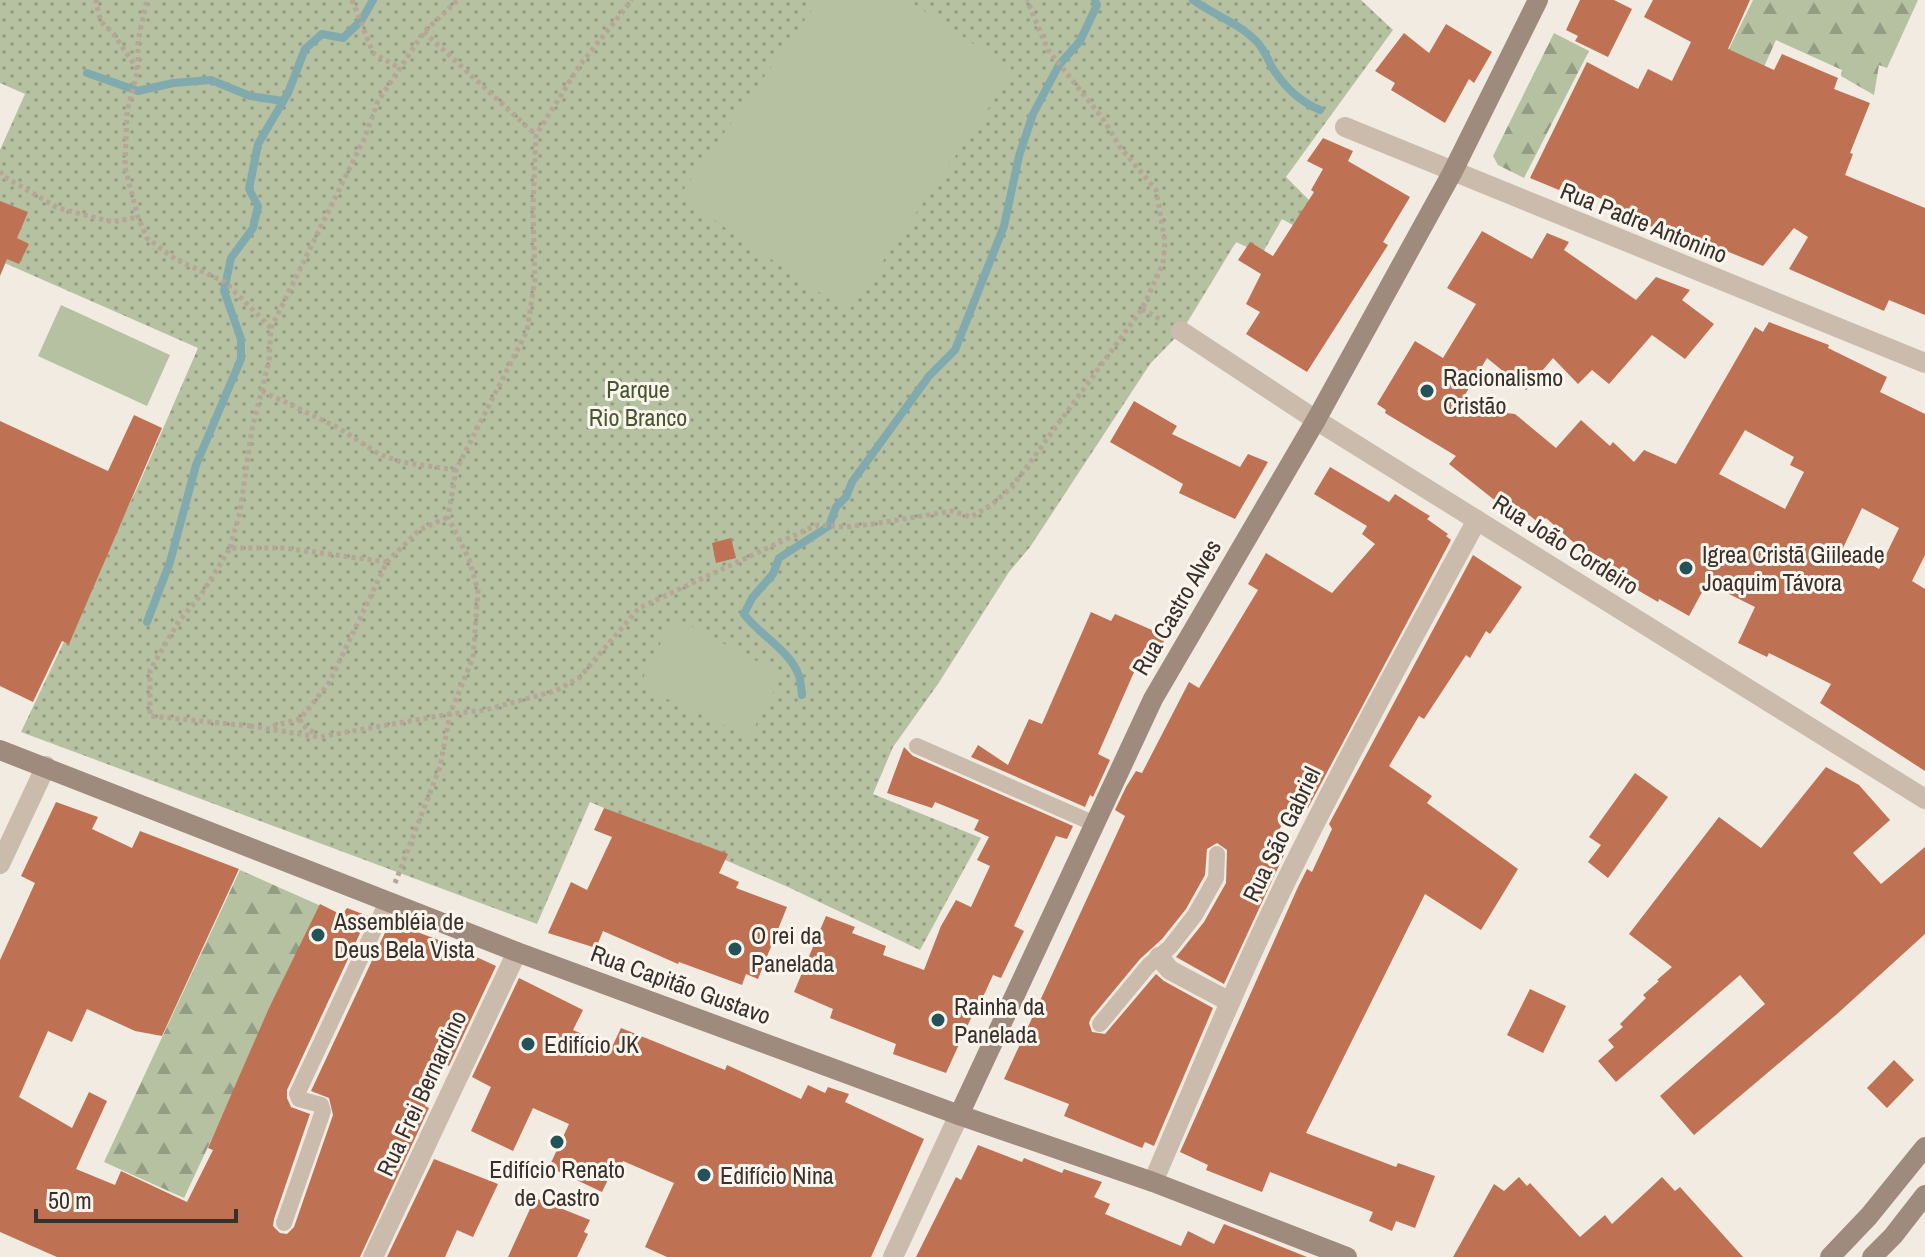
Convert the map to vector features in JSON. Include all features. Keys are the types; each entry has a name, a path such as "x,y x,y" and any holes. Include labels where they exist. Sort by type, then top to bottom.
{"street":[{"name":"Rua Castro Alves","path":"893,1257 1153,699 1316,420 1452,173 1538,0"},
{"name":"Rua Padre Antonino","path":"1345,127 1925,363"},
{"name":"Rua João Cordeiro","path":"1181,331 1316,420 1925,799"},
{"name":"Rua São Gabriel","path":"1153,1182 1230,1002 1285,884 1356,741 1477,520"},
{"name":"Rua Capitão Gustavo","path":"0,750 517,952 959,1115 1153,1182 1347,1257"},
{"path":"0,864 46,766"},
{"name":"Rua Frei Bernardino","path":"373,1257 517,952"},
{"path":"1159,957 1170,970 1230,1002"},
{"path":"1830,1257 1869,1216 1925,1147"},
{"path":"1872,1257 1925,1195"},
{"path":"1869,1216 1893,1236"}],"lane":[{"path":"917,746 1095,824"},
{"path":"1100,1024 1148,966 1170,947 1210,893 1216,878 1217,854"},
{"path":"284,1223 323,1111 321,1105 299,1099 297,1094 387,902"}],"path":[{"path":"98,0 101,22 113,33 138,70"},
{"path":"147,0 138,41 138,70 127,111 125,147 125,168 138,217 147,238 175,259 225,282 271,328"},
{"path":"352,0 373,53 401,69"},
{"path":"458,0 424,32 378,101 364,139 271,328 269,361 252,429 240,512 230,548 201,595 179,621 150,670 150,716 250,726 319,737 485,710 555,691 579,678 639,608 808,529 818,525 844,527 873,524 952,511 971,517 991,505 1012,487 1142,309 1163,264 1165,241 1156,190 1048,50 1027,0"},
{"path":"387,902 440,767 450,714 473,658 478,591 469,559 448,517 456,470 527,331 535,279 533,208 536,135 580,65 632,0"},
{"path":"424,32 536,135"},
{"path":"0,171 3,176 58,208 112,222 138,217"},
{"path":"262,391 337,427 379,454 401,462 456,470"},
{"path":"250,726 276,727 300,719 329,683 387,562 419,530 448,517"},
{"path":"230,548 284,548 387,562"},
{"path":"300,719 302,725 319,737"}],"green space":[{"name":"Parque Rio Branco","path":"0,0 1361,0 1393,30 1286,177 1312,203 1298,228 1282,219 1262,254 1236,242 1182,331 1150,364 893,747 873,794 981,838 920,950 788,887 590,802 537,924 21,732 139,484 198,348 0,261 0,150 25,94 0,83"},
{"path":"819,0 908,0 1014,71 848,312 679,196"},
{"path":"1753,0 1918,0 1887,68 1879,65 1874,95 1841,76 1842,70 1776,40 1763,69 1727,53"},
{"path":"1554,33 1589,51 1524,178 1498,165 1493,156"},
{"path":"61,305 170,355 147,406 38,356"},
{"path":"676,618 783,675 749,737 639,686"},
{"path":"240,870 321,906 184,1198 104,1162"}],"building":[{"path":"1580,0 1614,0 1632,9 1608,57 1575,41 1578,36 1566,30"},
{"path":"1653,0 1750,0 1728,49 1774,70 1782,54 1838,78 1834,89 1870,103 1850,153 1853,154 1845,175 1925,208 1925,315 1889,300 1884,311 1789,269 1808,237 1794,228 1763,266 1697,239 1694,244 1633,219 1636,214 1563,182 1559,190 1530,178 1587,62 1638,89 1648,69 1672,81 1691,42 1644,17"},
{"path":"1446,24 1492,52 1474,83 1469,79 1445,123 1391,90 1395,83 1375,71 1404,33 1429,53"},
{"path":"1323,138 1353,151 1348,161 1410,197 1383,242 1388,245 1307,372 1246,334 1260,312 1246,304 1261,274 1238,260 1250,242 1273,256 1314,192 1311,190 1323,169 1307,161"},
{"path":"0,201 28,212 17,238 29,244 19,264 7,259 0,276"},
{"path":"1482,231 1532,259 1547,233 1569,242 1564,250 1636,300 1656,277 1690,290 1682,300 1714,324 1685,359 1652,335 1609,384 1592,370 1578,384 1553,358 1526,390 1487,358 1457,408 1515,414 1556,448 1581,420 1610,446 1613,442 1634,462 1644,450 1676,464 1755,327 1763,332 1769,322 1829,345 1828,348 1887,377 1880,392 1925,414 1925,555 1912,581 1925,589 1925,771 1820,703 1831,684 1769,653 1767,657 1738,643 1755,607 1707,583 1689,616 1659,599 1658,602 1634,588 1639,581 1593,553 1590,557 1546,518 1540,524 1529,515 1525,519 1502,506 1449,464 1456,456 1385,413 1386,410 1377,404 1415,341 1443,358 1476,304 1447,288","holes":["1745,430 1794,457 1790,465 1804,472 1785,509 1719,474","1862,508 1899,528 1879,569 1843,548"]},
{"path":"1134,401 1177,426 1172,434 1240,467 1248,454 1268,462 1235,519 1179,493 1183,484 1110,442"},
{"path":"134,415 162,428 69,644 62,641 33,702 0,686 0,421 108,471"},
{"path":"1330,467 1389,502 1395,494 1430,516 1427,519 1448,534 1446,536 1451,540 1308,808 1300,802 1267,845 1284,855 1224,984 1176,957 1204,922 1226,883 1227,850 1217,843 1207,849 1205,875 1186,909 1091,1018 1092,1032 1105,1034 1156,974 1213,1008 1154,1146 1145,1142 1142,1148 1064,1116 1069,1104 1004,1079 1125,816 1115,810 1126,787 1136,771 1142,773 1189,682 1199,688 1258,590 1248,584 1266,553 1332,593 1375,544 1362,534 1367,526 1314,494"},
{"path":"731,538 736,558 716,563 712,543"},
{"path":"1473,555 1522,587 1490,634 1486,631 1470,658 1466,655 1424,719 1419,716 1389,766 1432,796 1427,803 1518,869 1481,930 1425,894 1306,1133 1396,1167 1398,1163 1435,1176 1415,1228 1396,1221 1392,1231 1369,1221 1373,1212 1270,1172 1262,1192 1206,1170 1208,1165 1180,1152 1298,887 1307,869 1312,872 1332,829 1329,824"},
{"path":"1091,612 1111,621 1115,614 1166,636 1152,669 1138,663 1098,754 1110,760 1085,807 971,757 978,745 1008,765 1029,719 1042,724"},
{"path":"904,747 913,756 1073,826 1067,839 1056,836 1014,926 1024,931 1001,978 993,975 981,996 946,1073 893,1054 896,1044 830,1018 833,1009 794,992 826,916 855,927 852,933 886,946 883,955 924,970 941,926 956,900 971,907 990,866 977,860 989,837 974,830 979,820 935,802 932,808 887,793"},
{"path":"1826,767 1859,785 1890,820 1853,853 1881,884 1925,847 1925,934 1837,1014 1694,1135 1660,1096 1765,1004 1740,975 1616,1082 1598,1061 1614,1047 1608,1040 1623,1027 1620,1024 1646,998 1643,995 1672,967 1629,934 1719,817 1761,848"},
{"path":"1635,773 1668,797 1608,878 1588,862 1601,845 1589,837"},
{"path":"56,802 98,817 92,829 132,848 140,831 239,869 162,1036 135,1031 87,1009 72,1042 48,1031 19,1097 72,1128 89,1092 107,1101 76,1169 115,1185 121,1171 187,1202 213,1150 208,1148 269,1008 320,904 342,915 347,908 368,916 287,1090 291,1107 310,1114 274,1219 273,1226 280,1233 287,1234 294,1227 333,1115 329,1098 311,1091 390,922 496,966 449,1066 445,1064 425,1106 429,1108 360,1257 57,1257 0,1232 0,960 35,883 21,876"},
{"path":"604,808 728,854 719,873 739,882 736,888 787,907 758,979 746,974 742,985 678,964 603,931 596,948 548,933 571,882 587,890 612,837 594,830"},
{"path":"519,978 583,1010 573,1030 612,1047 621,1028 725,1070 727,1065 801,1099 808,1085 825,1093 828,1087 849,1094 845,1102 924,1139 871,1257 667,1257 645,1247 674,1183 623,1161 621,1165 616,1163 602,1192 549,1167 569,1124 533,1108 513,1151 471,1131 491,1087 472,1077"},
{"path":"1530,989 1566,1006 1543,1053 1507,1035"},
{"path":"1894,1060 1914,1080 1887,1108 1867,1088"},
{"path":"978,1145 1022,1162 1024,1158 1062,1173 1064,1169 1102,1182 1094,1197 1110,1204 1105,1214 1181,1246 1188,1231 1214,1244 1224,1224 1307,1257 916,1257 956,1177 961,1180"},
{"path":"434,1159 498,1184 473,1237 457,1230 445,1257 387,1257"},
{"path":"1519,1177 1527,1186 1530,1183 1580,1237 1605,1215 1612,1224 1662,1177 1675,1191 1680,1187 1743,1257 1453,1257 1494,1184 1504,1191"},
{"path":"535,1198 590,1220 584,1232 588,1234 577,1257 508,1257"}],"waterway":[{"path":"147,622 170,562 196,465 241,359 241,339 224,291 231,258 253,228 258,206 249,189 258,144 288,93 305,49 322,34 343,38 361,21 373,0"},
{"path":"802,695 799,676 789,658 744,614 752,598 773,574 779,558 829,526 836,507 846,497 852,482 929,376 955,350 1004,226 1019,156 1033,114 1059,65 1080,41 1097,5 1095,0"},
{"path":"1193,0 1250,35 1288,88 1320,110"},
{"path":"87,73 138,91 173,83 211,80 250,96 283,101"}],"place":[{"name":"Racionalismo Cristão","path":"1427,391"},
{"name":"Igrea Cristã Giileade Joaquim Távora","path":"1686,568"},
{"name":"Assembléia de Deus Bela Vista","path":"318,935"},
{"name":"O rei da Panelada","path":"735,949"},
{"name":"Rainha da Panelada","path":"938,1020"},
{"name":"Edifício JK","path":"528,1044"},
{"name":"Edifício Renato de Castro","path":"557,1142"},
{"name":"Edifício Nina","path":"704,1175"}]}
